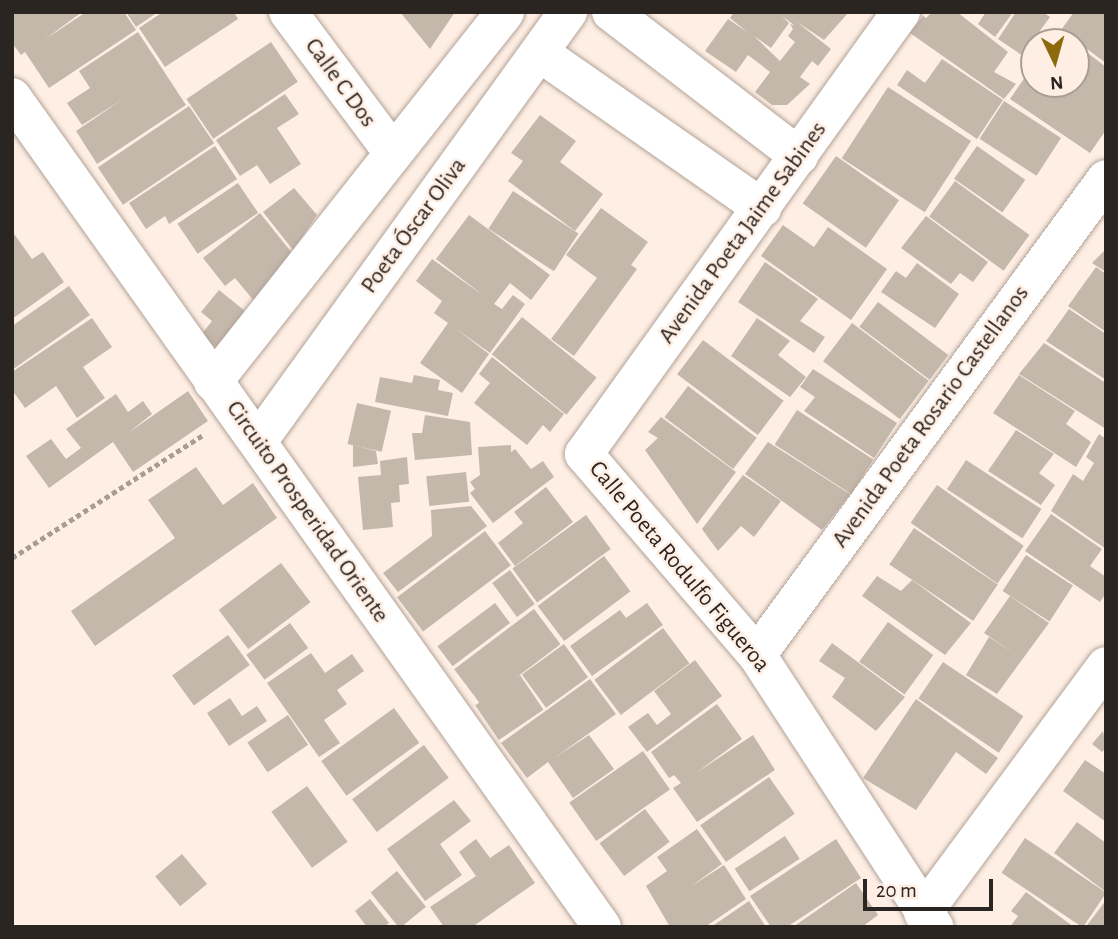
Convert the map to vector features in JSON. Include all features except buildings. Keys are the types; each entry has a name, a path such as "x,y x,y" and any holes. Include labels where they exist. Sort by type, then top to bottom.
{"street":[{"name":"Calle C Dos","path":"288,12 393,153"},
{"path":"212,382 505,12"},
{"name":"Poeta Óscar Oliva","path":"249,427 540,53 568,12"},
{"path":"611,12 799,156"},
{"name":"Avenida Poeta Jaime Sabines","path":"584,454 901,12"},
{"path":"540,53 762,208"},
{"name":"Circuito Prosperidad Oriente","path":"12,97 212,382 249,427 544,851 602,927"},
{"name":"Avenida Poeta Rosario Castellanos","path":"757,656 1100,199"},
{"name":"Calle Poeta Rodulfo Figueroa","path":"584,454 757,656 929,920"},
{"path":"929,920 1106,666"}],"path":[{"path":"12,558 249,427"}]}
